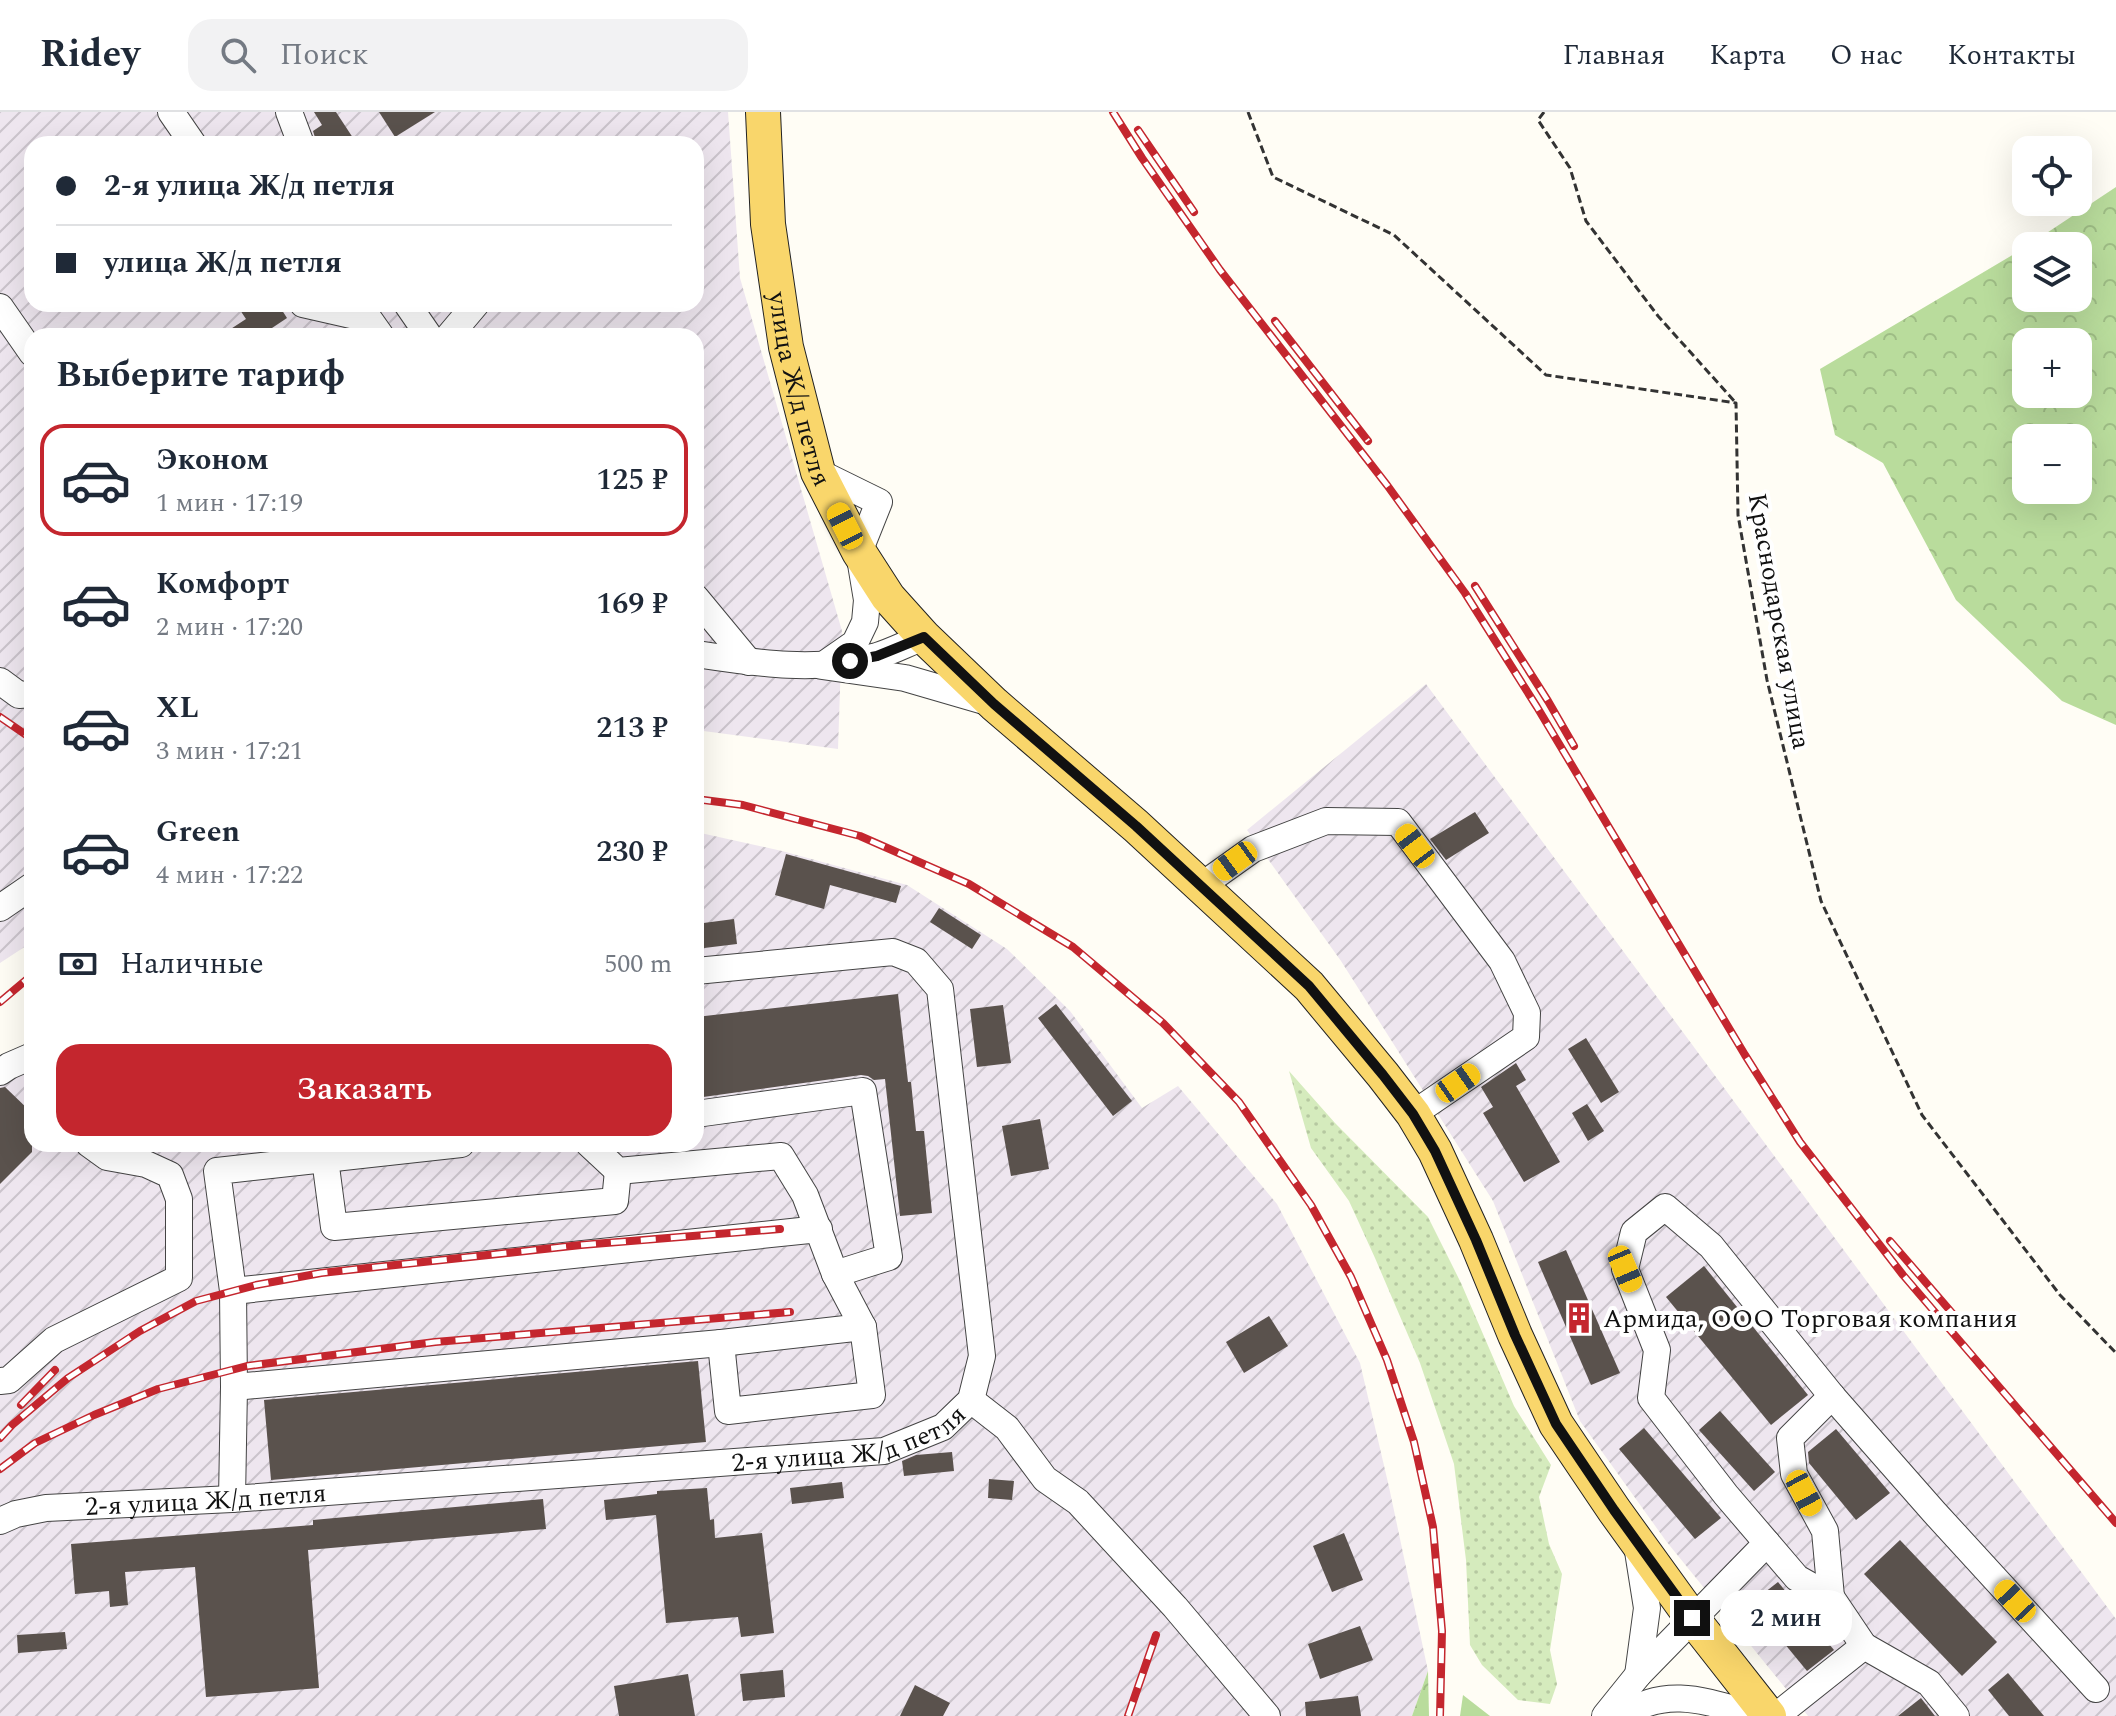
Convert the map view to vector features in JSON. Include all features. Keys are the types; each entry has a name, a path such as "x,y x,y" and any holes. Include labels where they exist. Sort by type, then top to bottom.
{"main road":[{"name":"улица Ж/д петля","path":"763,112 768,224 786,347 818,472 859,552 888,597 924,637 994,704 1136,826 1309,986 1383,1075 1413,1114 1435,1151 1556,1424 1692,1618 1769,1716"}],"street":[{"path":"171,112 188,136"},
{"path":"289,112 298,136"},
{"path":"0,307 24,342"},
{"path":"338,312 369,319 375,328"},
{"path":"456,328 469,312"},
{"path":"822,666 855,643 865,622 867,600 859,552"},
{"path":"704,608 749,662"},
{"path":"822,666 877,656 924,637"},
{"path":"704,655 749,662 822,666 905,678 994,704"},
{"path":"0,681 19,695 24,695"},
{"path":"1201,886 1253,849 1326,821 1398,822 1502,961 1527,1013 1526,1037 1413,1114"},
{"path":"0,908 24,892"},
{"name":"2-я улица Ж/д петля","path":"0,1521 46,1508 232,1499 884,1451 943,1427 971,1400 982,1356 940,989 916,961 893,952 704,970"},
{"path":"0,1072 24,1059"},
{"path":"704,1113 863,1091 889,1257 835,1274"},
{"path":"0,1381 9,1380 54,1340 179,1278 179,1199 170,1175 146,1164 107,1157 100,1152"},
{"path":"232,1499 233,1291 217,1171 388,1152"},
{"path":"598,1152 618,1171 781,1156 805,1195 835,1274 863,1327 872,1395 728,1411 721,1343"},
{"path":"325,1159 334,1227 615,1201 618,1171"},
{"path":"1956,1716 1929,1683 1864,1646 1831,1597 1797,1578 1726,1495 1651,1398 1657,1350 1625,1269 1634,1232 1665,1207 1711,1246 1832,1396 2096,1689"},
{"path":"233,1291 819,1229"},
{"path":"234,1387 721,1343 863,1327"},
{"path":"1831,1597 1825,1531 1794,1474 1790,1438 1832,1396"},
{"path":"971,1400 1007,1428 1045,1479 1078,1502 1175,1607 1267,1716"},
{"path":"1637,1542 1647,1608 1638,1675"},
{"path":"1605,1716 1638,1675 1767,1543"},
{"path":"1776,1716 1864,1646"},
{"path":"1622,1716 1634,1708 1667,1697 1702,1700 1759,1716"}],"path":[{"path":"1248,112 1273,177 1394,235 1546,375 1736,403"},
{"path":"1544,112 1538,120 1570,168 1586,221 1658,316 1736,403"},
{"name":"Краснодарская улица","path":"1736,403 1738,515 1767,680 1821,901 1922,1115 2060,1295 2116,1353"}],"shaded area":[{"path":"0,112 728,112 740,278 842,631 838,749 704,731 704,328 24,328 24,947 0,963"},
{"path":"1426,684 2116,1619 2116,1716 1808,1716 1666,1541 1580,1421 1493,1201 1341,961 1247,830"},
{"path":"704,834 907,885 1007,949 1070,1011 1142,1108 1178,1086 1277,1204 1360,1363 1428,1671 1412,1716 0,1716 0,1063 24,1049 24,1152 704,1152"}],"green space":[{"path":"2116,187 2116,725 2062,701 1956,600 1883,463 1835,435 1820,369 2012,255 2012,312 2092,312 2092,232 2048,232 2072,216 2092,216 2092,203"},
{"path":"1289,1071 1335,1123 1428,1217 1461,1283 1514,1406 1551,1465 1539,1497 1549,1544 1562,1574 1550,1650 1557,1684 1550,1704 1518,1700 1482,1665 1470,1645 1466,1560 1454,1464 1420,1363 1375,1258 1349,1201 1311,1148"},
{"path":"1428,1671 1429,1716 1412,1716"},
{"path":"1463,1695 1490,1716 1460,1716"}],"building":[{"path":"314,112 336,112 352,136 315,136 313,131 322,125"},
{"path":"379,112 435,112 397,136"},
{"path":"241,312 283,312 287,318 272,328 232,328 246,319"},
{"path":"1475,812 1489,833 1446,860 1430,839"},
{"path":"786,854 901,886 896,903 830,885 824,909 775,895"},
{"path":"939,908 981,935 972,949 930,922"},
{"path":"734,919 737,944 704,948 704,923"},
{"path":"898,994 916,1131 924,1131 932,1213 900,1216 885,1079 874,1080 861,1075 704,1097 704,1016"},
{"path":"1056,1004 1132,1101 1113,1116 1038,1018"},
{"path":"1003,1005 1011,1063 977,1067 970,1009"},
{"path":"1586,1038 1619,1092 1601,1103 1568,1049"},
{"path":"1516,1063 1526,1080 1516,1086 1560,1162 1524,1182 1483,1113 1493,1107 1481,1087"},
{"path":"5,1087 24,1105 24,1152 32,1152 0,1184 0,1088"},
{"path":"1587,1104 1604,1131 1588,1141 1572,1113"},
{"path":"1040,1119 1049,1169 1011,1176 1002,1126"},
{"name":"Армида, ООО Торговая компания","path":"1566,1250 1620,1373 1591,1385 1538,1262"},
{"path":"1704,1266 1808,1395 1771,1425 1666,1297"},
{"path":"1269,1316 1288,1346 1244,1373 1226,1342"},
{"path":"698,1361 706,1442 271,1480 264,1400"},
{"path":"1720,1411 1775,1472 1754,1491 1699,1430"},
{"path":"1644,1428 1721,1518 1695,1539 1619,1449"},
{"path":"1836,1429 1890,1493 1856,1520 1809,1463 1808,1452"},
{"path":"952,1452 954,1471 904,1476 902,1461 916,1455"},
{"path":"989,1479 1014,1481 1012,1500 988,1498"},
{"path":"842,1482 844,1498 792,1504 790,1488"},
{"path":"707,1488 715,1538 762,1533 774,1633 741,1637 738,1617 666,1623 656,1515 606,1520 604,1500 657,1494 657,1491"},
{"path":"543,1499 546,1529 308,1550 319,1688 206,1697 195,1567 125,1572 128,1605 110,1607 109,1591 75,1594 71,1544 313,1525 313,1520"},
{"path":"1344,1533 1363,1580 1332,1592 1313,1546"},
{"path":"1900,1540 1997,1642 1962,1676 1864,1574"},
{"path":"1778,1582 1834,1650 1807,1671 1751,1603"},
{"path":"1360,1626 1373,1660 1320,1679 1308,1644"},
{"path":"65,1632 67,1649 18,1653 17,1635"},
{"path":"783,1670 785,1697 743,1701 740,1674"},
{"path":"2008,1673 2044,1716 2009,1716 1988,1690"},
{"path":"688,1674 695,1716 619,1716 614,1686"},
{"path":"915,1685 950,1703 943,1716 900,1716"},
{"path":"1358,1696 1361,1716 1306,1716 1305,1702"},
{"path":"1921,1698 1935,1716 1898,1716"}],"railway":[{"path":"1113,112 1220,270 1387,485 1465,593 1800,1142 1903,1275 2116,1523"},
{"path":"1138,130 1194,212"},
{"path":"1275,321 1368,441"},
{"path":"1475,586 1574,746"},
{"path":"0,717 24,734"},
{"path":"704,800 743,805 860,836 969,884 1073,947 1163,1023 1239,1102 1311,1205 1351,1277 1387,1360 1414,1442 1433,1527 1442,1631 1440,1716"},
{"path":"0,1002 24,982"},
{"path":"0,1438 68,1378 140,1331 196,1301 256,1285 321,1273 581,1245 780,1229"},
{"path":"1890,1241 1953,1314"},
{"path":"0,1469 35,1443 94,1415 158,1389 247,1366 435,1342 790,1312"},
{"path":"21,1405 55,1370"},
{"path":"1128,1716 1156,1635"}],"place":[{"name":"Армида, ООО Торговая компания","path":"1579,1318"}],"route":[{"path":"850,661 877,656 924,637 994,704 1136,826 1309,986 1413,1114 1435,1151 1556,1424 1692,1618"}]}
